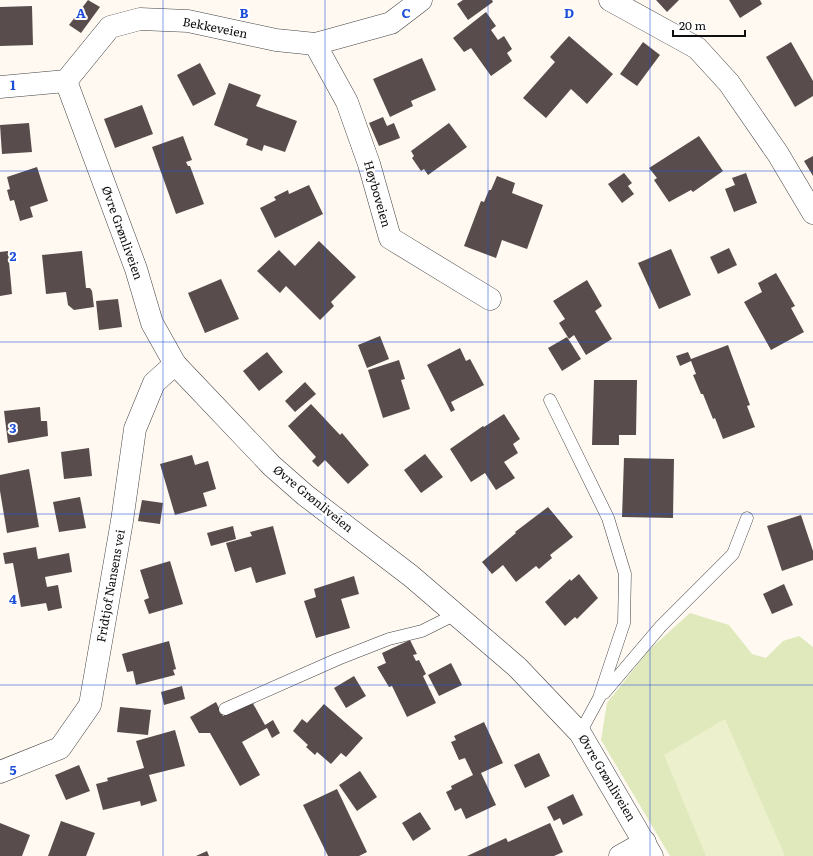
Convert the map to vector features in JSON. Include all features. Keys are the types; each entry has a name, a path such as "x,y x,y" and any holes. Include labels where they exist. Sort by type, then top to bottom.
{"street":[{"name":"Bekkeveien","path":"66,81 110,27 140,19 188,21 276,40 315,44 390,23 421,0"},
{"path":"610,0 697,48 729,83 778,154 813,213"},
{"name":"Høyboveien","path":"315,44 346,102 369,164 390,238 490,299"},
{"path":"0,87 66,81"},
{"name":"Øvre Grønliveien","path":"66,81 136,269 152,322 175,364 272,466 305,495 411,576 517,667 580,733 648,849"},
{"name":"Fridtjof Nansens vei","path":"0,772 60,748 90,705 122,521 135,429 154,383 175,364"},
{"path":"620,856 648,849"}],"lane":[{"path":"550,400 608,518 625,574 624,622 599,698 580,733"},
{"path":"599,698 661,626 733,554 747,518"},
{"path":"225,709 338,659 389,639 422,631 456,614"}],"green space":[{"path":"690,613 729,625 752,654 766,658 783,641 799,636 813,647 813,856 670,856 601,740 607,703 649,650"},
{"path":"725,719 785,856 706,856 664,755"}],"building":[{"path":"88,0 100,7 81,33 69,25"},
{"path":"463,0 492,0 493,2 468,20 457,4"},
{"path":"656,0 679,0 667,12"},
{"path":"729,0 760,0 762,4 740,18"},
{"path":"32,6 33,45 0,46 0,7"},
{"path":"486,12 496,26 491,30 498,40 504,36 512,49 507,53 512,61 491,76 471,48 464,52 453,38"},
{"path":"569,36 613,74 587,104 571,89 546,118 523,98 555,62 550,57"},
{"path":"643,42 660,55 637,86 620,74"},
{"path":"791,42 813,81 813,96 795,107 766,57"},
{"path":"422,58 436,90 411,101 413,106 390,117 373,79"},
{"path":"200,63 216,94 193,106 177,75"},
{"path":"229,83 261,95 256,106 297,121 285,152 264,145 262,151 246,145 248,139 214,125"},
{"path":"142,105 153,134 115,148 104,119"},
{"path":"383,117 387,126 394,123 400,138 379,146 369,123"},
{"path":"29,123 32,152 2,154 0,125"},
{"path":"449,123 467,147 428,175 424,169 421,171 412,158 414,156 411,151"},
{"path":"183,136 192,160 186,162 188,166 190,166 204,204 176,214 152,147"},
{"path":"699,136 723,171 693,192 691,190 669,202 654,180 657,178 649,168"},
{"path":"813,156 813,176 804,161"},
{"path":"37,167 48,201 30,207 33,217 20,221 14,200 10,201 7,190 10,189 7,177"},
{"path":"624,173 632,183 628,186 634,194 622,203 608,184"},
{"path":"746,173 757,203 734,212 725,189 735,185 732,178"},
{"path":"497,176 515,183 512,193 543,205 527,249 502,240 496,258 464,246 481,201 484,202"},
{"path":"309,185 323,214 275,238 260,208 276,200 274,197 288,190 289,194"},
{"path":"319,241 356,277 331,302 334,306 320,320 286,286 280,293 257,271 279,250 295,266"},
{"path":"729,248 737,265 718,274 710,257"},
{"path":"671,249 691,295 659,309 638,263"},
{"path":"8,251 12,294 0,296 0,252"},
{"path":"82,251 86,288 90,288 92,291 94,307 74,310 68,305 66,292 46,294 42,255"},
{"path":"776,273 795,306 791,308 804,332 771,350 744,302 762,292 758,283"},
{"path":"221,279 239,319 205,333 188,293"},
{"path":"587,280 602,306 595,311 612,339 586,355 574,335 569,339 559,323 565,319 553,301"},
{"path":"118,299 122,327 99,330 96,301"},
{"path":"380,336 389,359 367,368 358,345"},
{"path":"567,337 581,359 562,371 548,348"},
{"path":"728,345 750,405 747,406 755,427 723,439 715,418 713,419 703,394 701,394 693,375 696,374 691,361 680,366 676,356 688,352 691,359"},
{"path":"460,348 466,361 470,359 484,385 451,402 455,410 451,412 427,365"},
{"path":"267,352 283,372 259,391 243,371"},
{"path":"399,360 405,379 401,380 410,409 383,418 368,370"},
{"path":"594,380 637,380 636,435 619,435 619,445 592,445"},
{"path":"305,382 316,394 295,412 285,401"},
{"path":"311,404 340,435 342,433 369,465 348,484 325,460 318,467 312,461 316,457 288,426"},
{"path":"40,407 41,421 47,421 48,436 8,443 4,411"},
{"path":"504,414 520,439 513,444 518,453 504,462 515,478 496,490 485,473 471,482 450,449 483,426 484,427"},
{"path":"89,448 92,476 64,479 61,452"},
{"path":"425,454 443,477 421,493 404,470"},
{"path":"192,455 195,465 208,461 216,489 203,493 207,506 175,515 160,464"},
{"path":"624,458 674,459 673,518 622,517"},
{"path":"29,469 39,527 7,533 0,491 0,475"},
{"path":"80,497 86,528 59,532 53,502"},
{"path":"142,500 163,503 160,524 138,521"},
{"path":"548,507 573,537 550,555 552,558 539,569 536,566 516,582 503,565 492,574 482,562 516,533 515,532"},
{"path":"801,515 813,551 813,560 782,571 767,526"},
{"path":"233,526 236,539 211,546 207,533"},
{"path":"273,526 286,574 256,583 251,567 235,572 226,543 252,536 250,532"},
{"path":"36,547 38,559 69,553 72,572 45,577 47,587 58,585 62,608 48,611 46,603 21,607 13,563 5,564 3,553"},
{"path":"170,561 183,604 149,614 144,600 149,598 140,570"},
{"path":"579,574 598,598 577,619 575,617 565,626 545,602 570,579 571,581"},
{"path":"354,576 359,594 341,599 350,628 316,638 304,601 316,597 314,589"},
{"path":"784,584 793,605 772,614 763,594"},
{"path":"410,640 417,654 413,655 416,661 419,660 426,674 423,676 436,703 407,717 392,686 389,687 377,667 386,663 382,653"},
{"path":"169,641 176,669 173,670 175,675 136,685 133,671 127,672 122,654"},
{"path":"451,663 462,685 439,696 428,675"},
{"path":"354,676 366,696 346,708 334,688"},
{"path":"182,686 185,699 164,705 161,692"},
{"path":"251,700 265,725 273,720 280,733 272,738 267,728 242,742 260,775 240,786 210,733 199,733 190,717 216,702 223,716"},
{"path":"324,704 363,738 346,757 341,753 331,764 317,752 315,755 306,747 308,745 293,731 302,719 307,723"},
{"path":"120,707 151,710 148,735 117,732"},
{"path":"484,722 503,763 481,773 496,805 466,819 461,808 455,811 446,792 452,789 451,786 473,775 465,758 459,760 451,742 456,740 454,736"},
{"path":"175,730 185,766 149,775 157,801 141,806 140,801 103,810 96,784 108,781 107,778 144,768 136,741"},
{"path":"539,753 550,776 525,788 514,765"},
{"path":"79,765 90,791 66,800 55,775"},
{"path":"360,771 377,797 357,811 339,785"},
{"path":"337,789 367,852 359,856 328,856 303,805"},
{"path":"573,794 583,815 563,825 560,818 554,821 547,807"},
{"path":"420,812 431,829 413,841 402,823"},
{"path":"61,821 95,833 86,856 48,856"},
{"path":"0,823 30,835 22,856 0,856"},
{"path":"550,823 563,852 554,856 467,856 506,838 508,842"},
{"path":"207,851 209,856 196,856"}]}
